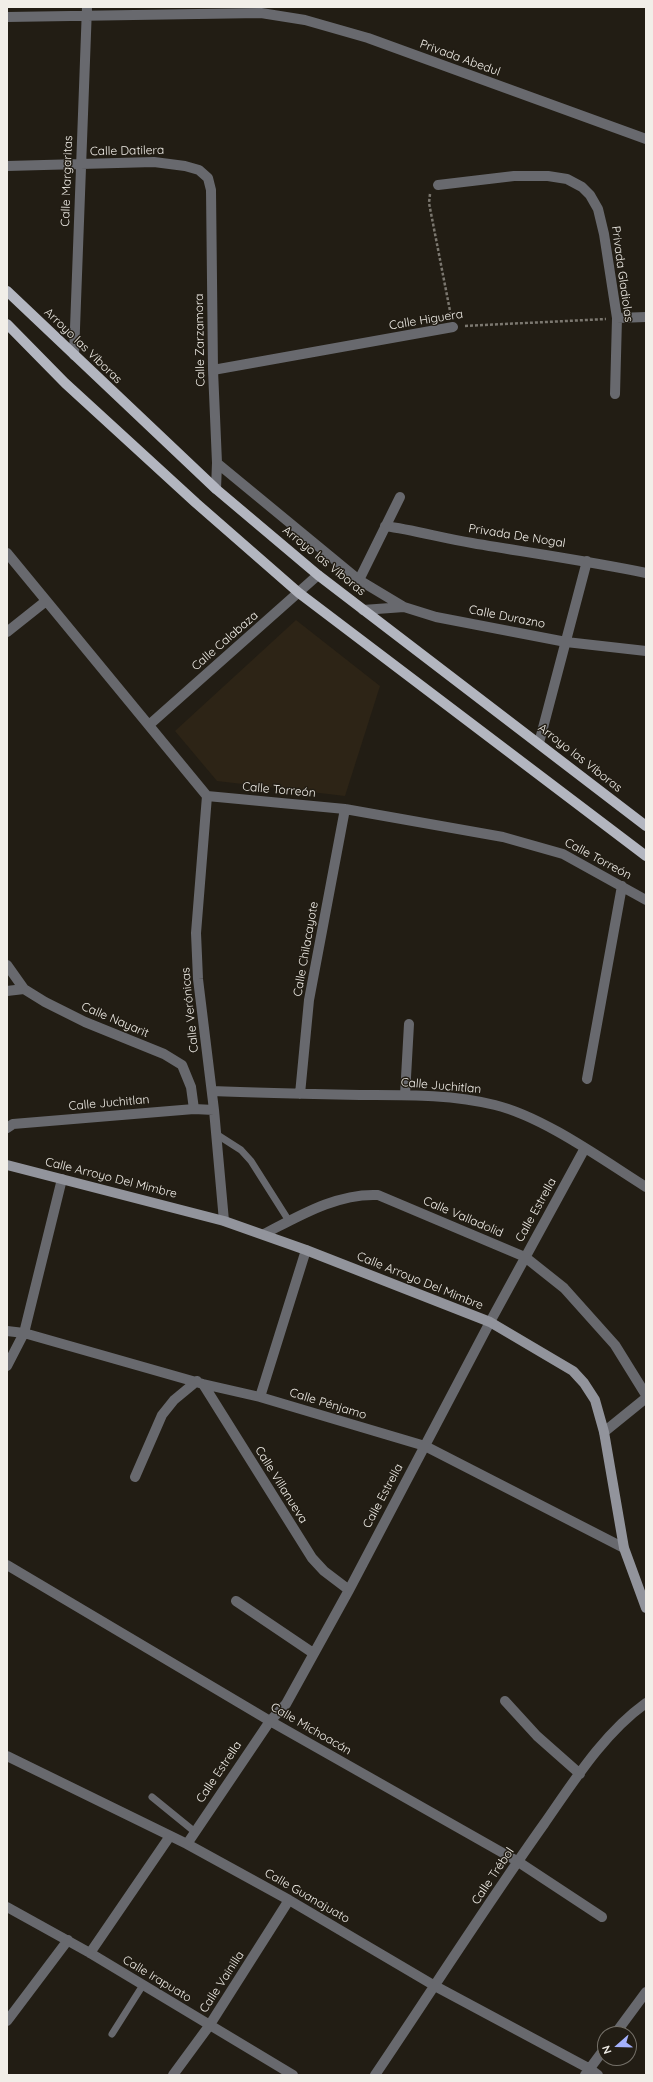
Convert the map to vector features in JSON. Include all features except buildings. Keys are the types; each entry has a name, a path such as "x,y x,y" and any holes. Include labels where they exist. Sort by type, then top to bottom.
{"main road":[{"name":"Arroyo las Víboras","path":"7,291 216,489 318,575 644,823"},
{"path":"7,324 76,393 196,503 300,593 646,856"}],"street":[{"name":"Privada Abedul","path":"7,17 87,11 261,10 342,29 646,140"},
{"name":"Calle Margaritas","path":"74,355 87,11"},
{"name":"Calle Datilera","path":"7,166 154,162 185,166 199,170 208,178 211,190"},
{"name":"Privada Gladiolas","path":"438,185 514,176 548,176 567,179 582,187 590,195 598,209 604,234 617,318 615,394"},
{"name":"Calle Zarzamora","path":"211,190 212,370 217,463 216,489"},
{"path":"617,318 646,317"},
{"name":"Calle Higuera","path":"212,370 453,327"},
{"path":"217,463 359,580 404,607"},
{"path":"359,580 400,497"},
{"name":"Privada De Nogal","path":"385,526 408,529 472,543 587,561 646,573"},
{"path":"7,553 207,796"},
{"path":"540,743 587,561"},
{"name":"Calle Calabaza","path":"149,725 300,593 318,575"},
{"path":"7,632 46,601"},
{"name":"Calle Durazno","path":"363,610 404,607 436,617 566,642 646,652"},
{"name":"Calle Torreón","path":"207,796 345,809 467,830 532,844 563,854 646,900"},
{"name":"Calle Verónicas","path":"207,796 196,933 198,979 212,1091 224,1220"},
{"name":"Calle Chilacayote","path":"300,1094 309,1000 345,809"},
{"path":"587,1079 622,886"},
{"name":"Calle Nayarit","path":"7,965 24,989 45,1002 85,1022 164,1054 182,1065 191,1087 194,1110"},
{"path":"7,991 24,989"},
{"path":"405,1095 409,1024"},
{"name":"Calle Juchitlan","path":"212,1091 405,1095 455,1098 496,1105 529,1118 585,1148 646,1187"},
{"name":"Calle Juchitlan","path":"7,1128 13,1124 194,1110 214,1110"},
{"name":"Calle Estrella","path":"187,1844 270,1721 286,1704 349,1590 490,1322 585,1148"},
{"name":"Calle Arroyo Del Mimbre","path":"7,1165 224,1220 264,1234 490,1322 573,1371 584,1383 595,1400 604,1432 624,1548 646,1608"},
{"path":"7,1366 24,1333 62,1179"},
{"name":"Calle Valladolid","path":"264,1234 289,1221 337,1200 362,1194 378,1194 525,1257 564,1288 610,1339 646,1396"},
{"path":"260,1397 306,1250"},
{"name":"Calle Pénjamo","path":"7,1331 24,1333 200,1382 260,1397 425,1446 624,1548"},
{"path":"135,1477 162,1415 174,1400 200,1382"},
{"name":"Calle Villanueva","path":"200,1382 312,1558 324,1571 349,1590"},
{"path":"604,1432 646,1396"},
{"name":"Calle Michoacán","path":"7,1565 270,1721 517,1861 602,1917"},
{"path":"236,1601 313,1654"},
{"path":"505,1701 537,1736 580,1774"},
{"name":"Calle Trébol","path":"375,2075 517,1861 580,1774 605,1741 632,1713 646,1703"},
{"name":"Calle Guanajuato","path":"7,1756 187,1844 289,1900 435,1986 587,2072 598,2075"},
{"path":"90,1954 170,1836"},
{"name":"Calle Vainilla","path":"173,2075 209,2026 289,1900"},
{"name":"Calle Irapuato","path":"7,1907 68,1940 209,2026 293,2075"},
{"path":"7,2021 68,1940"},
{"path":"621,2026 646,1992"},
{"path":"587,2072 597,2059"}],"lane":[{"path":"216,1134 241,1150 251,1161 289,1221"},
{"path":"152,1797 195,1832"},
{"path":"112,2034 142,1985"}],"path":[{"path":"438,185 432,189 429,194 429,203 453,327"},
{"name":"Calle Higuera","path":"453,327 617,318"}],"shaded area":[{"path":"296,620 380,686 345,796 217,781 175,731"}]}
